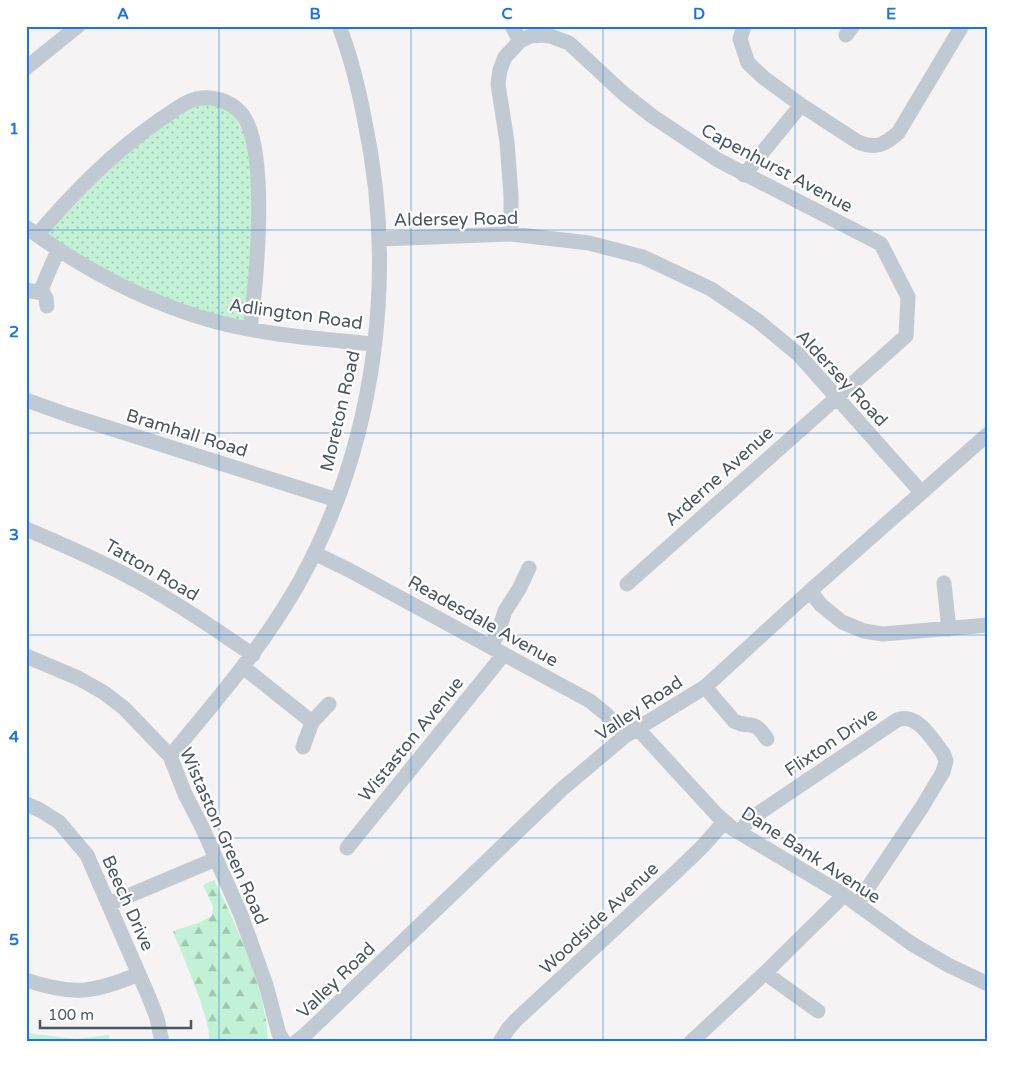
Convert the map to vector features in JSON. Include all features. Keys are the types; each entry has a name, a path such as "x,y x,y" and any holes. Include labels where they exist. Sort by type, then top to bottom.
{"street":[{"path":"26,68 78,26"},
{"name":"Moreton Road","path":"170,756 253,655 286,604 314,553 337,500 356,439 367,394 375,344 380,288 380,239 375,179 367,132 359,94 339,26"},
{"path":"511,234 511,195 507,142 498,78 505,57 520,41 512,26"},
{"path":"744,26 740,39 748,63 764,78 801,105 858,142 868,146 877,146 888,142 898,133 962,26"},
{"name":"Capenhurst Avenue","path":"520,41 531,36 542,35 569,43 624,94 681,137 744,175 881,244 908,297 906,336 837,397"},
{"path":"32,231 123,146 182,105 194,99 208,98 227,102 241,114 248,126 252,137 256,171 258,240 250,329"},
{"path":"744,175 801,105"},
{"name":"Adlington Road","path":"32,231 95,273 153,300 213,321 282,335 375,344"},
{"name":"Aldersey Road","path":"380,239 511,234 590,243 643,258 711,289 758,321 799,355 921,492"},
{"path":"47,306 46,298 33,291 58,250"},
{"name":"Arderne Avenue","path":"626,584 837,397"},
{"name":"Bramhall Road","path":"26,400 337,500"},
{"name":"Valley Road","path":"296,1042 562,789 631,732 705,687 810,591 988,434"},
{"name":"Tatton Road","path":"26,529 72,548 137,580 253,655"},
{"name":"Readesdale Avenue","path":"314,553 349,570 590,701 631,732"},
{"name":"Wistaston Avenue","path":"347,848 497,650 498,632 505,611 519,589 532,574"},
{"path":"944,583 949,629"},
{"path":"810,591 821,605 837,619 864,631 883,634 988,625"},
{"name":"Wistaston Green Road","path":"26,656 78,678 103,692 124,708 170,756 185,794 241,915 284,1042"},
{"path":"243,668 312,722"},
{"path":"705,687 734,721 760,728 767,739"},
{"path":"303,747 312,722 329,704"},
{"name":"Flixton Drive","path":"740,833 748,821 758,813 896,720 914,720 946,756 945,768 922,807 857,904"},
{"name":"Dane Bank Avenue","path":"631,732 724,822 844,895 912,944 948,965 988,984"},
{"name":"Beech Drive","path":"26,804 59,822 79,844 91,863 153,1008 162,1042"},
{"name":"Woodside Avenue","path":"500,1042 516,1020 676,872 724,822"},
{"path":"109,904 216,858"},
{"path":"691,1042 765,973 844,895"},
{"path":"765,973 818,1011"},
{"path":"26,980 61,990 83,991 103,988 139,974"}],"green space":[{"path":"227,102 254,153 250,329 182,311 37,235 71,195 182,105"},
{"path":"214,880 249,958 262,1001 268,1042 209,1042 206,1019 173,931 198,923 212,916 213,906 203,885"},
{"path":"26,1033 76,1039 109,1035 110,1042 26,1042"}]}
